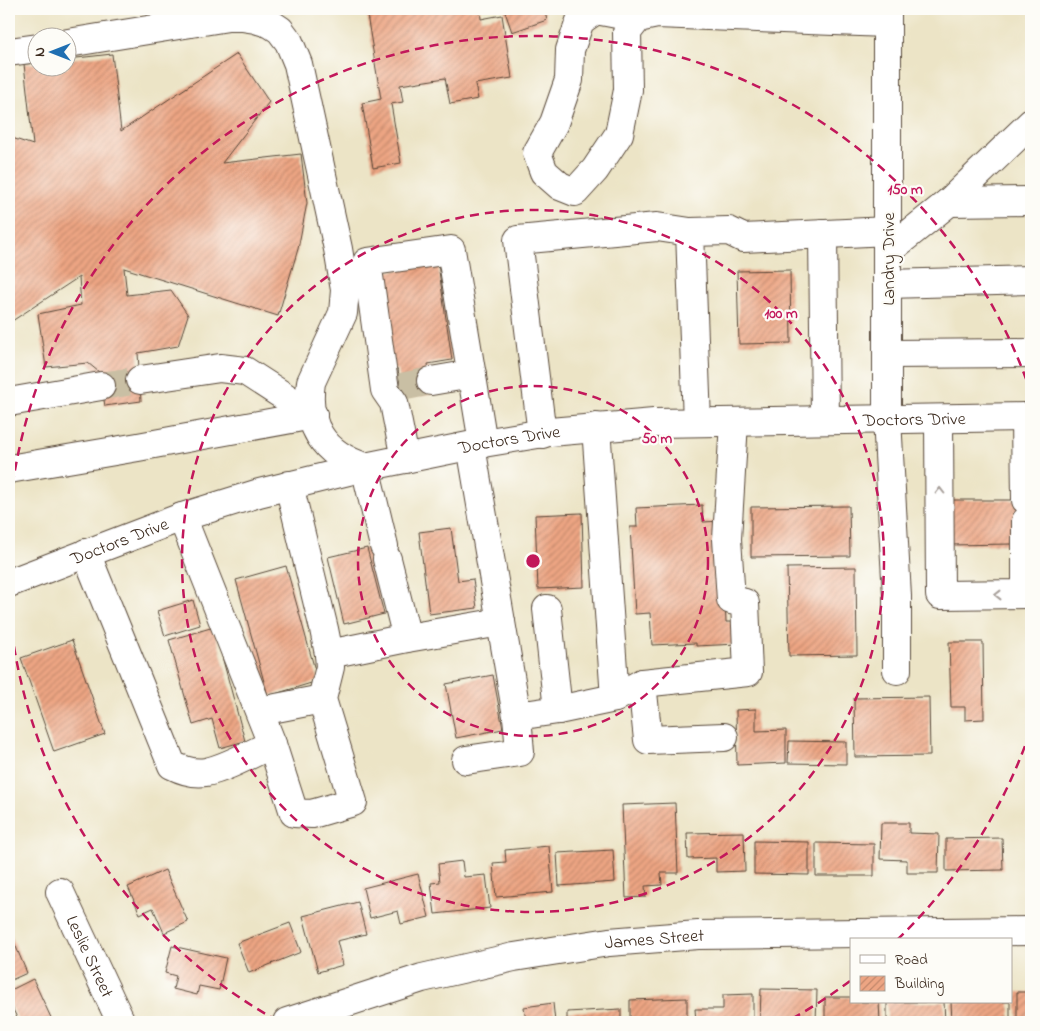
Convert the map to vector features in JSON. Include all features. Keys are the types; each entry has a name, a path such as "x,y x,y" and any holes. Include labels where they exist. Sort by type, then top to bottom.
{"street":[{"path":"638,18 627,32 628,90 619,134 595,170 576,192 560,186 544,172 537,153 554,123 569,80 570,50 580,21 596,10 638,18 657,14 886,16"},
{"name":"Landry Drive","path":"886,16 887,419 896,596 897,670"},
{"path":"78,41 228,17 255,19 271,24 280,30 289,42 298,64 338,248 345,290 343,313 311,382 310,393 313,415 318,434 332,451 347,462 364,467 407,638"},
{"path":"9,52 28,49"},
{"path":"542,434 518,240 657,228 690,232 729,231 743,238 823,234 888,241 949,202 1031,123"},
{"path":"949,202 1031,201"},
{"path":"690,232 697,422"},
{"path":"823,234 825,420"},
{"path":"405,458 394,403 393,388 367,262 450,250 472,374 477,444 501,622 517,716 520,752 466,760"},
{"path":"888,284 1031,280"},
{"path":"888,354 1031,353"},
{"path":"140,380 220,368 245,371 313,415"},
{"path":"431,381 472,374"},
{"path":"9,402 102,386"},
{"path":"9,469 313,415"},
{"path":"896,596 1029,594 1026,511 1028,417"},
{"name":"Doctors Drive","path":"9,583 182,517 289,485 405,458 477,444 596,427 697,422 1028,417"},
{"path":"939,419 940,595"},
{"path":"517,716 558,710 615,698 642,683 748,672 745,603 731,600 727,539 734,422"},
{"path":"596,427 615,698"},
{"path":"182,517 261,711 294,813 312,814 353,802 322,698 330,667 329,654 289,485"},
{"path":"86,554 172,765 194,772 206,772 272,744"},
{"path":"547,609 558,710"},
{"path":"329,654 501,622"},
{"path":"642,683 648,740 724,737"},
{"path":"261,711 322,698"},
{"name":"Leslie Street","path":"60,892 121,1022"},
{"name":"James Street","path":"287,1022 422,978 514,957 609,942 698,935 1031,931"}],"building":[{"path":"366,9 480,9 481,19 502,15 512,78 475,84 478,99 450,104 445,78 400,85 403,102 391,104 401,163 373,168 362,103 381,99"},
{"path":"504,9 544,9 547,20 512,32"},
{"path":"112,54 121,131 237,54 269,102 222,163 301,154 307,203 298,249 278,316 124,268 127,295 171,290 188,315 178,346 138,353 141,401 105,406 99,372 88,363 46,367 38,314 81,305 79,277 9,323 9,137 33,145 24,64 28,64 28,78 78,78 78,58"},
{"path":"438,264 452,360 428,364 433,394 402,399 398,369 393,370 378,273"},
{"path":"790,270 791,343 739,344 737,271"},
{"path":"947,500 1031,500 1013,544 948,545"},
{"path":"702,505 703,522 721,521 726,622 737,622 738,644 696,646 696,643 652,645 650,613 635,614 630,527 637,527 636,508"},
{"path":"849,506 850,556 751,557 751,507"},
{"path":"582,513 584,587 538,589 535,515"},
{"path":"451,528 458,581 473,579 477,608 429,614 419,532"},
{"path":"367,548 384,614 344,624 328,557"},
{"path":"286,566 318,681 268,696 236,580"},
{"path":"856,567 857,655 789,656 787,568"},
{"path":"193,600 200,625 165,636 157,611"},
{"path":"214,627 245,741 220,748 212,719 193,725 169,640"},
{"path":"72,640 105,734 54,752 21,658"},
{"path":"949,642 983,642 984,719 965,720 965,707 951,707"},
{"path":"493,675 503,729 456,738 446,684"},
{"path":"929,697 930,756 855,757 854,698"},
{"path":"756,709 756,731 786,730 786,763 737,765 736,710"},
{"path":"789,741 846,742 846,764 788,763"},
{"path":"675,803 678,873 661,873 662,885 645,886 646,897 626,898 622,805"},
{"path":"881,823 909,823 909,833 939,834 938,873 907,873 907,860 880,859"},
{"path":"744,832 745,871 716,872 716,858 688,859 687,833"},
{"path":"1002,838 1003,870 946,871 946,839"},
{"path":"754,841 809,842 809,875 754,874"},
{"path":"816,843 874,844 874,876 816,876"},
{"path":"549,846 553,892 496,897 493,863 506,862 505,850"},
{"path":"613,850 615,882 559,886 557,853"},
{"path":"462,861 464,877 486,875 490,908 435,914 431,883 440,882 438,864"},
{"path":"165,870 188,922 164,933 153,908 140,914 128,887"},
{"path":"418,874 429,917 401,924 398,911 370,918 363,888"},
{"path":"358,902 366,934 337,941 343,965 318,972 303,916"},
{"path":"290,923 301,952 249,973 237,943"},
{"path":"9,930 27,973 9,981"},
{"path":"172,946 226,958 219,990 199,986 197,995 173,989 176,976 165,973"},
{"path":"33,979 53,1022 19,1022 9,1001 9,991"},
{"path":"761,989 817,990 816,1022 760,1022"},
{"path":"1017,992 1031,992 1031,1022 1017,1022"},
{"path":"753,994 753,1022 696,1022 695,1009 723,1009 723,995"},
{"path":"825,997 850,997 850,1004 879,1004 880,1022 825,1022"},
{"path":"687,998 687,1022 630,1022 630,1000"},
{"path":"553,1003 555,1022 526,1022 524,1007"},
{"path":"887,1004 944,1004 945,1022 887,1022"},
{"path":"951,1004 1010,1004 1010,1022 952,1022"},
{"path":"621,1009 621,1022 567,1022 567,1012"}],"tunnel":[{"path":"101,386 140,380"},
{"path":"401,387 431,381"}]}
